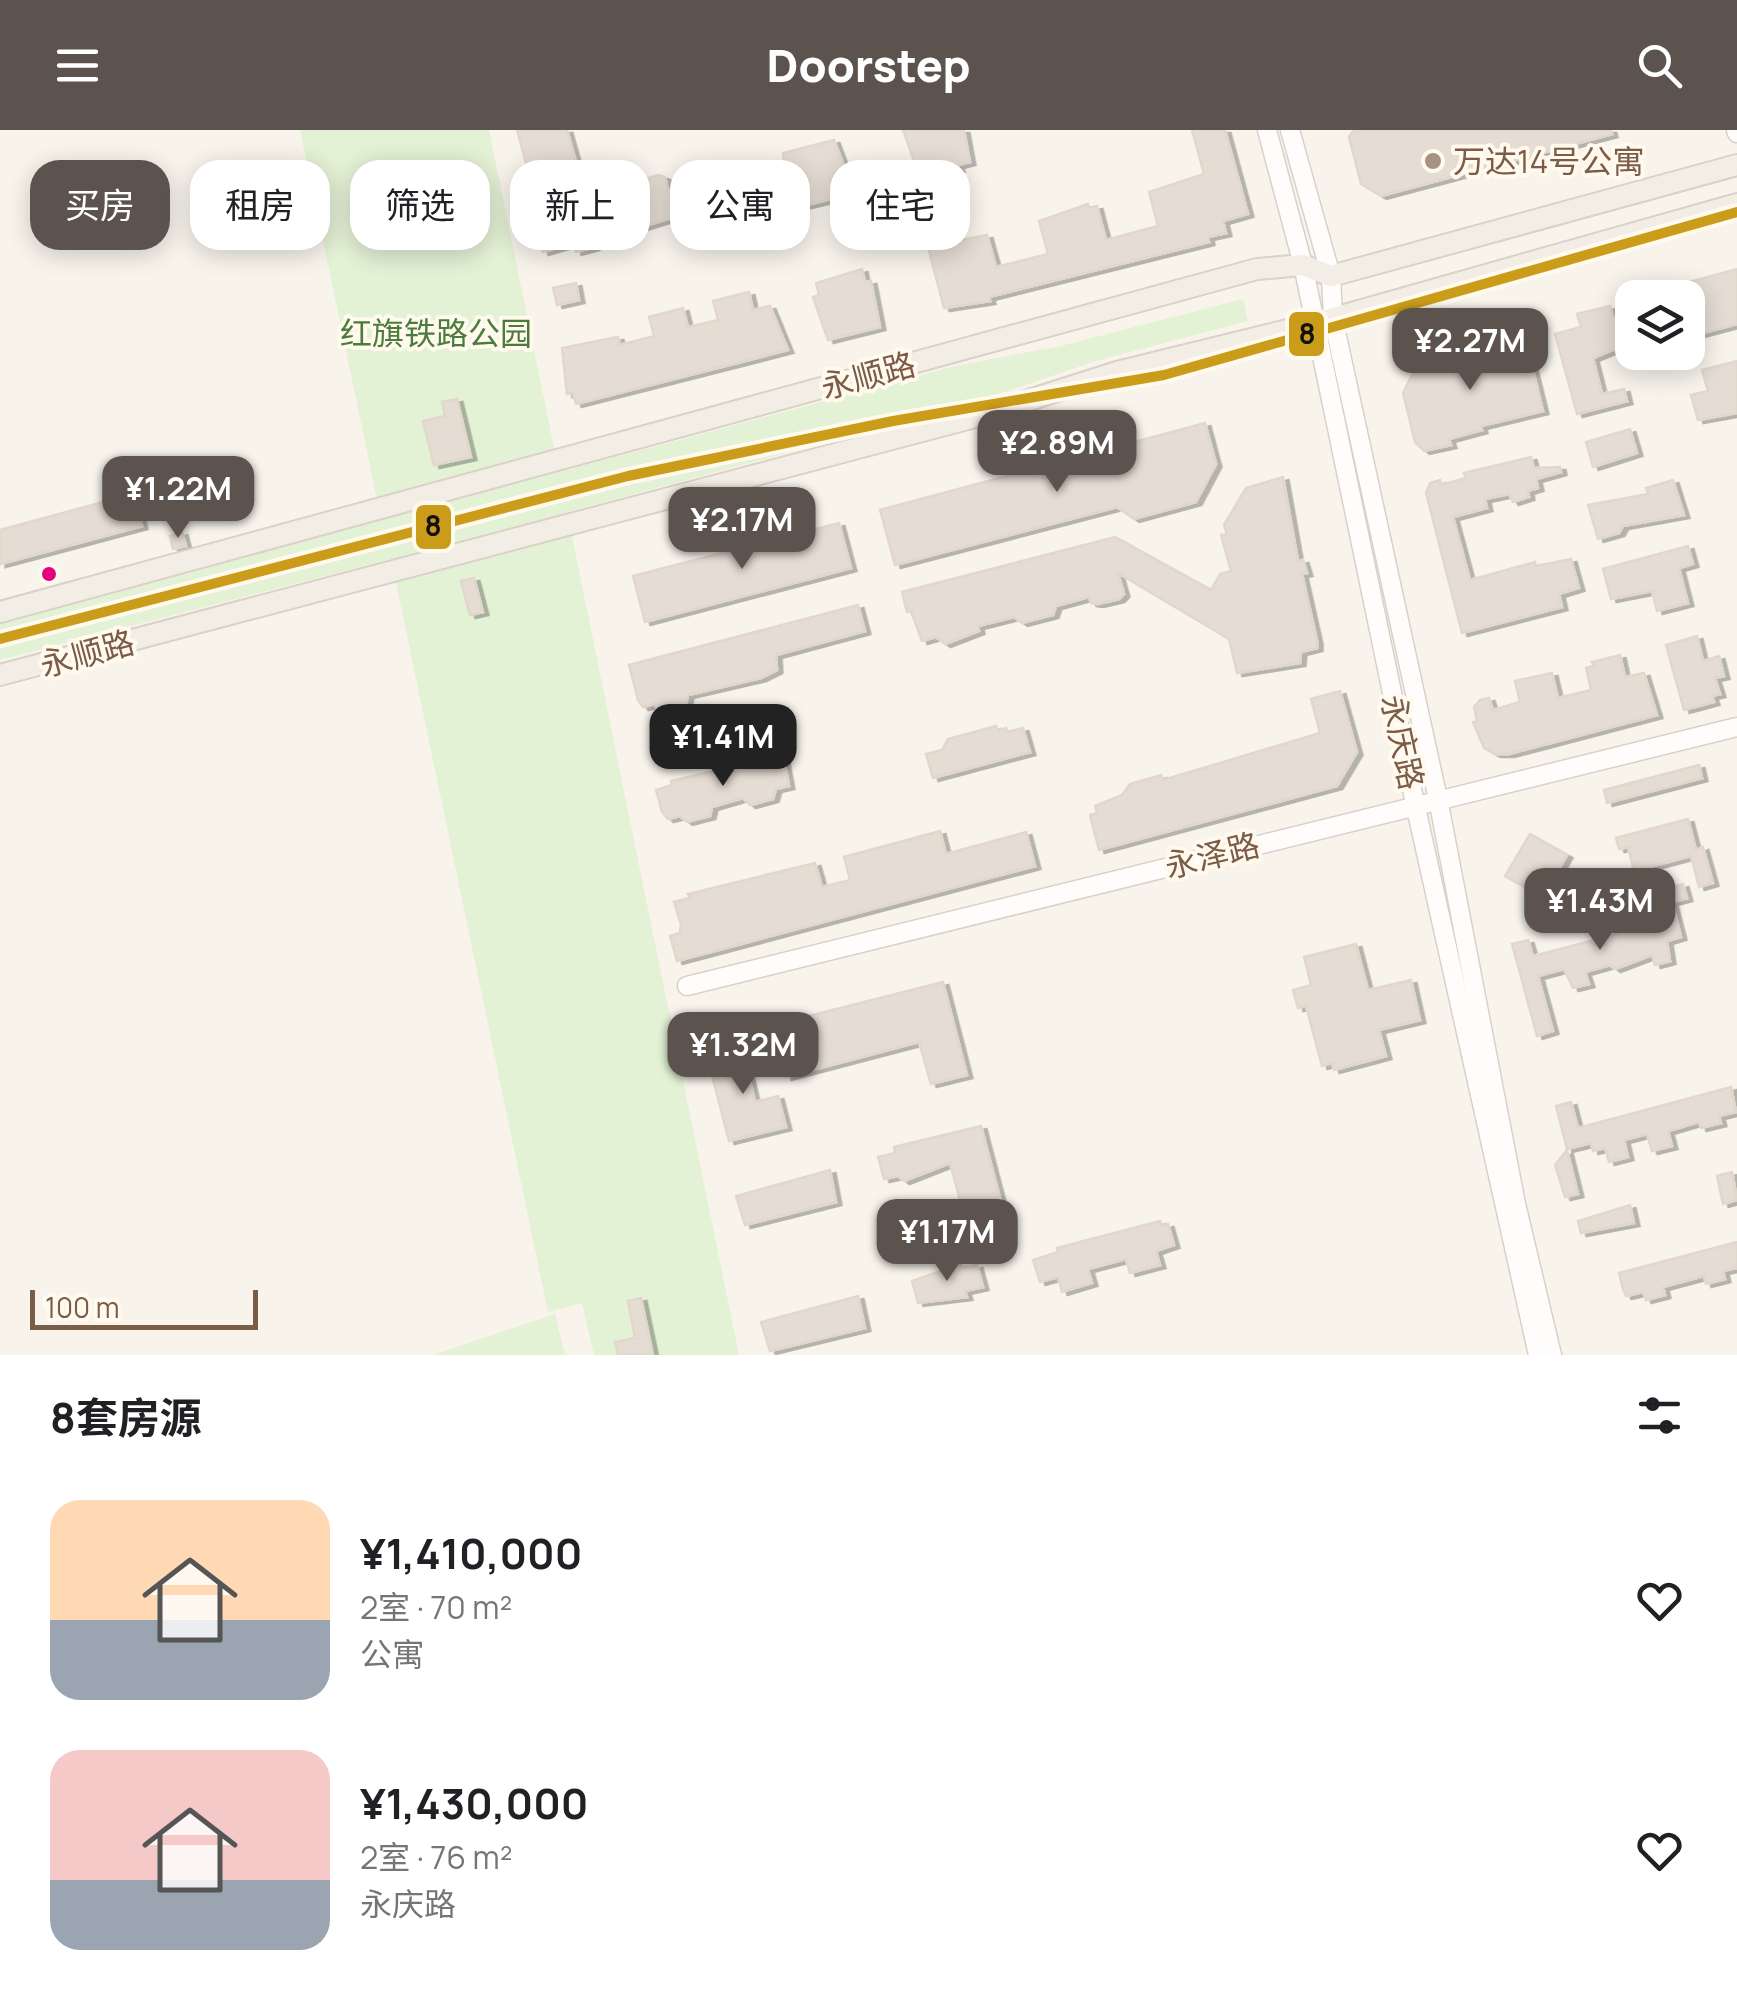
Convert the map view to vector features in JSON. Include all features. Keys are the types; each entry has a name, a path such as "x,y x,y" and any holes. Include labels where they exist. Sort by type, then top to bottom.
{"main road":[{"path":"1331,276 1737,165"},
{"name":"永顺路","path":"0,674 979,416 1117,372 1324,320 1737,204"},
{"name":"永顺路","path":"0,612 1257,268 1304,266 1331,276"}],"street":[{"name":"永庆路","path":"1267,130 1304,266 1324,320 1438,799 1516,1204 1552,1355"},
{"name":"永庆路","path":"1290,130 1331,276 1324,320 1416,804 1538,1355"},
{"name":"永泽路","path":"687,986 1737,727"}],"green space":[{"name":"红旗铁路公园","path":"300,130 489,130 510,250 514,250 559,472 955,366 1061,346 1243,299 1248,321 1096,361 967,405 567,512 739,1355 594,1355 582,1303 548,1312 391,559 0,660 0,623 381,519 325,250 330,250 330,160 306,160"},
{"path":"555,1314 565,1355 433,1355"}],"building":[{"path":"517,130 567,130 575,160 525,160"},
{"path":"903,130 964,130 970,160 914,160"},
{"path":"1192,130 1225,130 1248,214 1223,221 1226,233 1208,237 1209,242 989,297 990,301 944,308 930,250 970,250 970,238 987,235 996,267 1048,254 1039,221 1088,204 1089,208 1097,206 1106,240 1158,226 1149,192 1204,174"},
{"name":"万达14号公寓","path":"1354,130 1611,130 1612,134 1381,196 1361,184 1349,137"},
{"path":"834,140 842,160 830,160 830,199 810,204 810,160 784,160 783,153"},
{"path":"650,177 665,177 670,189 670,218 650,225"},
{"path":"862,269 865,282 871,281 880,327 828,340 813,297 819,295 816,283"},
{"path":"1737,269 1737,324 1705,332 1705,280 1697,280"},
{"path":"576,283 579,300 557,305 553,288"},
{"path":"749,292 753,310 770,306 788,350 576,404 573,392 567,394 562,348 618,337 620,345 654,336 649,317 683,308 688,327 718,320 713,301"},
{"path":"1610,306 1615,318 1615,349 1593,358 1602,394 1624,389 1627,401 1577,414 1555,334 1581,327 1577,314"},
{"path":"1476,342 1479,355 1526,342 1543,411 1481,426 1482,430 1449,439 1451,445 1424,451 1415,442 1403,393 1414,371 1445,363 1442,351"},
{"path":"1737,361 1737,413 1698,420 1691,395 1708,391 1702,370"},
{"path":"457,399 471,457 434,465 423,421 445,416 442,402"},
{"path":"1205,423 1216,464 1196,502 1134,519 1117,507 895,565 880,510"},
{"path":"1630,429 1637,453 1593,467 1586,442"},
{"path":"1531,457 1534,468 1560,467 1561,472 1536,479 1538,488 1528,491 1529,497 1513,502 1509,494 1485,499 1487,508 1453,517 1470,580 1535,562 1536,566 1571,559 1579,588 1559,594 1562,607 1462,633 1426,493 1430,483 1440,480 1441,485 1466,478 1464,473"},
{"path":"1283,477 1298,561 1303,560 1307,573 1302,574 1317,641 1317,648 1301,652 1300,663 1237,673 1229,639 1118,573 1124,594 1119,599 1098,604 1091,603 1089,597 1056,606 1053,615 1022,623 1014,617 978,626 979,631 945,644 936,637 922,641 911,611 907,612 902,592 1115,537 1211,590 1220,574 1231,571 1221,535 1227,534 1224,525 1246,488"},
{"path":"1673,480 1684,515 1623,526 1619,533 1598,539 1588,505 1648,494 1646,488"},
{"path":"169,484 174,501 138,511 142,526 0,564 0,530"},
{"path":"839,523 851,568 645,622 633,576"},
{"path":"182,532 186,546 173,549 170,536"},
{"path":"1688,546 1693,564 1679,568 1688,603 1657,611 1652,591 1611,599 1603,569"},
{"path":"474,578 483,612 470,615 461,581"},
{"path":"858,605 865,631 776,655 777,670 761,678 688,695 686,706 663,712 657,711 655,704 643,707 638,700 629,665"},
{"path":"1697,636 1703,661 1719,656 1724,676 1715,678 1720,694 1712,696 1714,702 1684,710 1666,645"},
{"path":"1620,655 1625,677 1644,673 1657,715 1509,754 1495,754 1484,748 1473,722 1477,721 1474,707 1480,700 1489,698 1493,710 1520,702 1515,681 1552,673 1558,698 1591,690 1586,668 1594,666 1592,662"},
{"path":"1340,691 1357,752 1337,786 1099,850 1090,815 1097,813 1095,806 1122,795 1130,784 1161,775 1163,780 1320,733 1311,699"},
{"path":"996,726 998,731 1006,728 1008,732 1023,728 1030,752 933,778 926,754 942,750 948,739"},
{"path":"783,755 789,786 776,789 773,799 750,805 743,798 712,807 710,816 687,822 680,816 668,819 662,812 656,790 672,785 671,781"},
{"path":"1699,765 1702,778 1607,803 1604,790"},
{"path":"1688,819 1696,850 1703,847 1713,883 1699,887 1691,856 1634,871 1628,847 1619,849 1616,838"},
{"path":"940,831 946,854 1026,832 1035,866 677,961 670,936 680,933 681,925 674,902 690,898 688,894 815,863 822,887 850,880 844,857"},
{"path":"1530,834 1567,855 1544,895 1529,897 1532,891 1505,876"},
{"path":"1683,884 1687,898 1672,902 1681,937 1667,941 1670,961 1655,965 1652,955 1615,969 1610,965 1585,972 1589,984 1573,988 1564,969 1538,976 1553,1031 1537,1036 1512,944 1528,940 1533,956 1652,925 1644,895"},
{"path":"1356,944 1368,990 1411,980 1420,1020 1379,1030 1386,1056 1334,1070 1332,1063 1322,1066 1306,1006 1298,1008 1293,990 1311,985 1304,957"},
{"path":"943,982 967,1075 931,1084 919,1042 786,1077 773,1025"},
{"path":"753,1048 759,1070 748,1073 755,1102 778,1096 786,1127 729,1141 708,1060"},
{"path":"1731,1087 1736,1112 1719,1116 1721,1123 1701,1128 1699,1122 1668,1131 1672,1146 1652,1151 1647,1134 1624,1140 1628,1157 1609,1162 1605,1148 1593,1151 1591,1143 1567,1149 1556,1106 1571,1102 1578,1128"},
{"path":"981,1126 1001,1202 963,1212 950,1163 904,1181 898,1176 884,1179 878,1157 895,1153 894,1147"},
{"path":"1567,1150 1578,1194 1565,1197 1555,1165"},
{"path":"830,1170 836,1202 745,1225 736,1196"},
{"path":"1732,1172 1737,1200 1723,1204 1717,1176"},
{"path":"1630,1205 1634,1223 1581,1233 1578,1221"},
{"path":"1160,1221 1161,1226 1168,1224 1174,1245 1156,1251 1160,1265 1130,1273 1126,1259 1088,1269 1092,1283 1062,1292 1058,1277 1040,1282 1033,1260 1058,1252 1057,1248"},
{"path":"1737,1242 1737,1268 1723,1271 1725,1279 1706,1284 1704,1276 1663,1287 1665,1295 1646,1300 1643,1292 1626,1296 1619,1273"},
{"path":"961,1264 962,1269 977,1265 983,1287 965,1291 967,1297 918,1303 912,1281"},
{"path":"858,1296 865,1328 770,1351 761,1322"},
{"path":"641,1298 653,1355 618,1355 615,1342 635,1338 628,1301"}],"transit line":[{"name":"8","path":"0,639 628,476 893,421 1164,375 1737,212"}],"place":[{"name":"万达14号公寓","path":"1433,161"}]}
